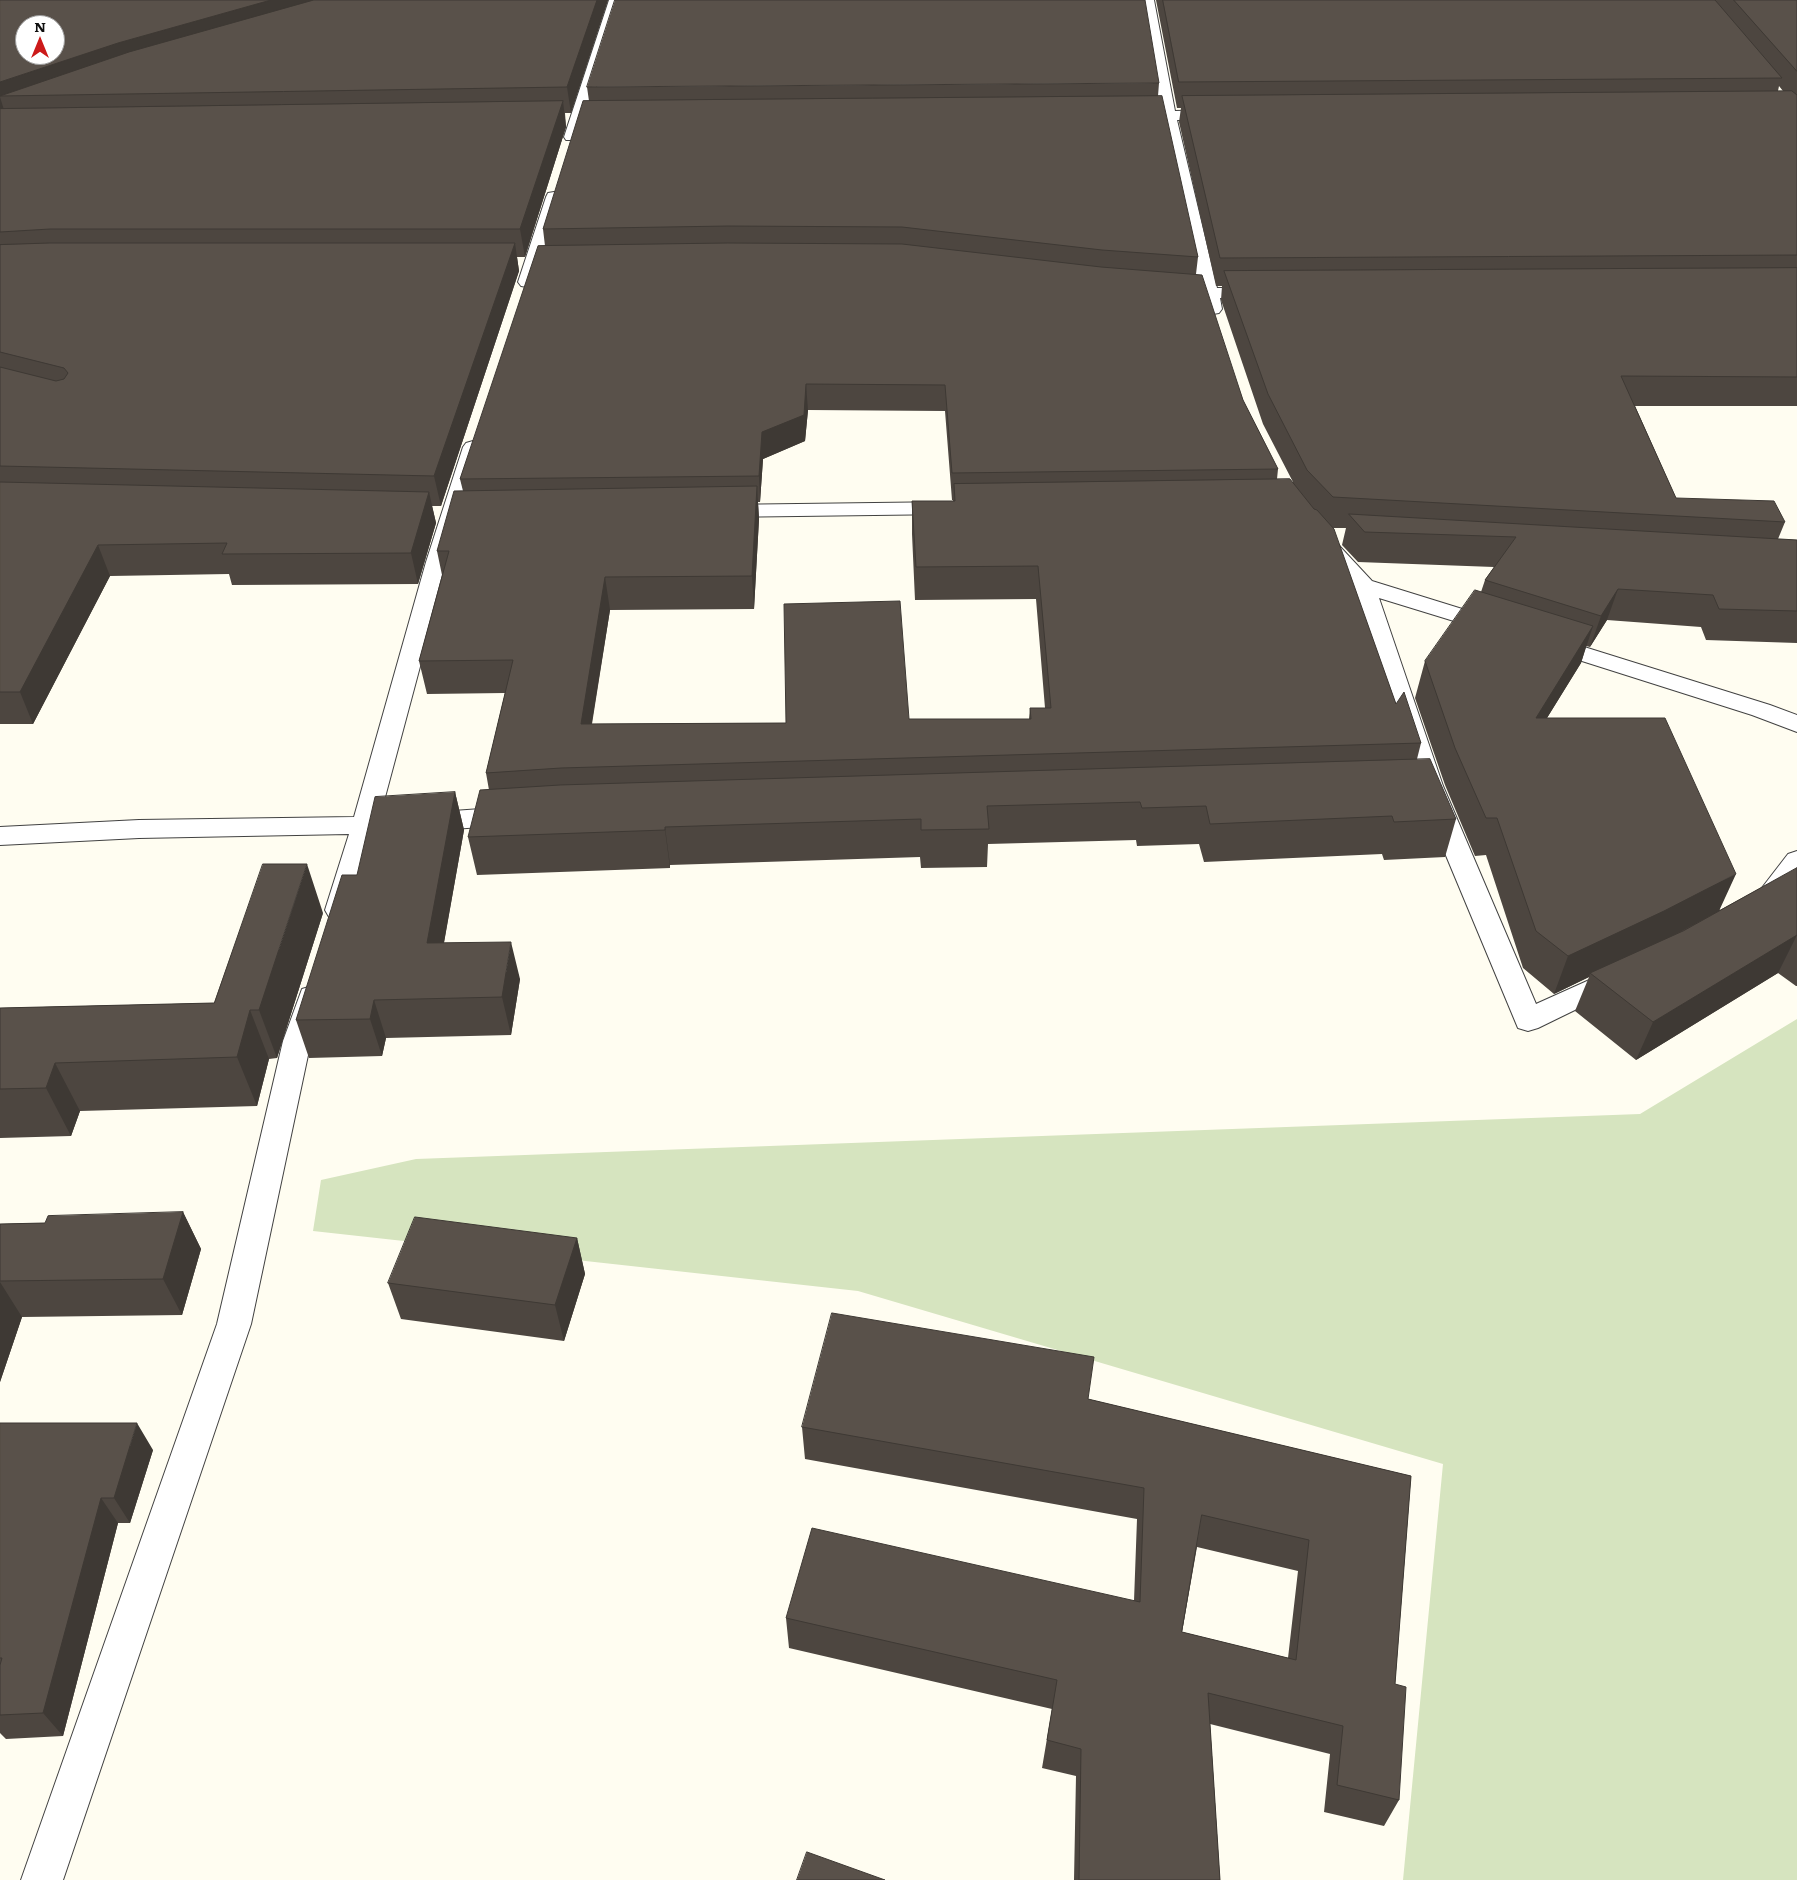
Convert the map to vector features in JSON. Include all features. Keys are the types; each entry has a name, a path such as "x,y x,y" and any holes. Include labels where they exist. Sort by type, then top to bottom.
{"street":[{"path":"566,156 616,0"},
{"path":"1147,0 1168,116 1207,293 1220,331"},
{"path":"1109,116 1236,115"},
{"path":"558,120 597,120"},
{"path":"521,301 558,183"},
{"path":"514,264 553,264"},
{"path":"1158,290 1207,293 1276,293"},
{"path":"42,1880 234,1324 297,1041 366,826 450,515 478,432"},
{"path":"697,512 974,508"},
{"path":"1347,537 1315,532 1364,586 1420,786 1528,1020 1638,968"},
{"path":"1364,586 1761,710 1797,724"},
{"path":"0,836 139,829 366,826 528,815"},
{"path":"1737,914 1770,896 1797,860"}],"green space":[{"path":"1797,1019 1797,1880 1403,1880 1443,1464 858,1291 313,1231 321,1180 416,1159 1640,1114"}],"building":[{"path":"0,0 271,0 118,43 65,61 65,15 15,15 15,65 51,65 0,82"},
{"path":"314,0 597,0 567,87 0,96 129,52"},
{"path":"615,0 1145,0 1159,83 587,87"},
{"path":"1163,0 1715,0 1782,78 1179,82"},
{"path":"1734,0 1797,0 1797,71"},
{"path":"1792,91 1797,95 1797,255 1220,258 1182,96"},
{"path":"1162,96 1198,257 1102,250 902,227 728,226 543,229 583,101"},
{"path":"563,101 520,229 50,229 0,232 0,109"},
{"path":"50,243 515,243 434,476 0,466 0,367 56,381 64,379 68,373 64,368 0,352 0,245"},
{"path":"728,243 902,244 1101,267 1202,275 1243,400 1278,469 952,473 945,385 806,384 804,415 762,432 759,476 460,479 538,246"},
{"path":"1797,268 1797,377 1621,376 1676,498 1774,501 1785,522 1333,497 1307,470 1268,394 1224,271"},
{"path":"1290,479 1314,509 1334,529 1396,704 1404,692 1421,743 561,768 486,773 513,660 419,661 449,551 437,551 454,491 757,486 752,576 605,577 581,724 786,723 784,604 900,601 909,719 1031,719 1030,708 1051,708 1038,566 916,567 912,501 955,501 954,484"},
{"path":"0,482 429,492 411,553 222,554 227,543 98,545 20,692 0,692"},
{"path":"1349,514 1797,540 1797,611 1719,609 1713,595 1618,589 1601,616 1485,580 1516,537 1365,532"},
{"path":"1475,590 1593,626 1536,718 1665,718 1736,874 1664,911 1568,956 1536,931 1497,818 1486,818 1455,748 1425,661"},
{"path":"1430,759 1456,819 1394,822 1392,816 1210,824 1206,806 1142,808 1140,802 987,806 989,829 921,830 921,819 665,827 665,830 468,837 480,790 560,785"},
{"path":"455,792 427,943 511,942 502,997 374,1000 370,1019 296,1020 342,875 357,875 375,797"},
{"path":"263,864 307,864 259,1010 250,1010 237,1057 55,1063 46,1088 0,1089 0,1008 214,1003"},
{"path":"1797,868 1797,935 1653,1022 1590,973 1683,931"},
{"path":"183,1212 163,1279 0,1281 0,1224 45,1223 48,1216"},
{"path":"415,1217 577,1238 555,1305 388,1283"},
{"path":"832,1313 1094,1357 1088,1399 1411,1476 1395,1684 1406,1687 1399,1800 1337,1785 1343,1726 1208,1693 1220,1880 1079,1880 1081,1749 1047,1740 1057,1680 786,1618 812,1528 1140,1602 1144,1488 802,1427","holes":["1202,1515 1309,1540 1296,1660 1182,1632"]},
{"path":"0,1423 137,1423 114,1498 101,1498 43,1713 0,1715 0,1665 2,1658 0,1658"},
{"path":"807,1852 885,1880 797,1880"}]}
